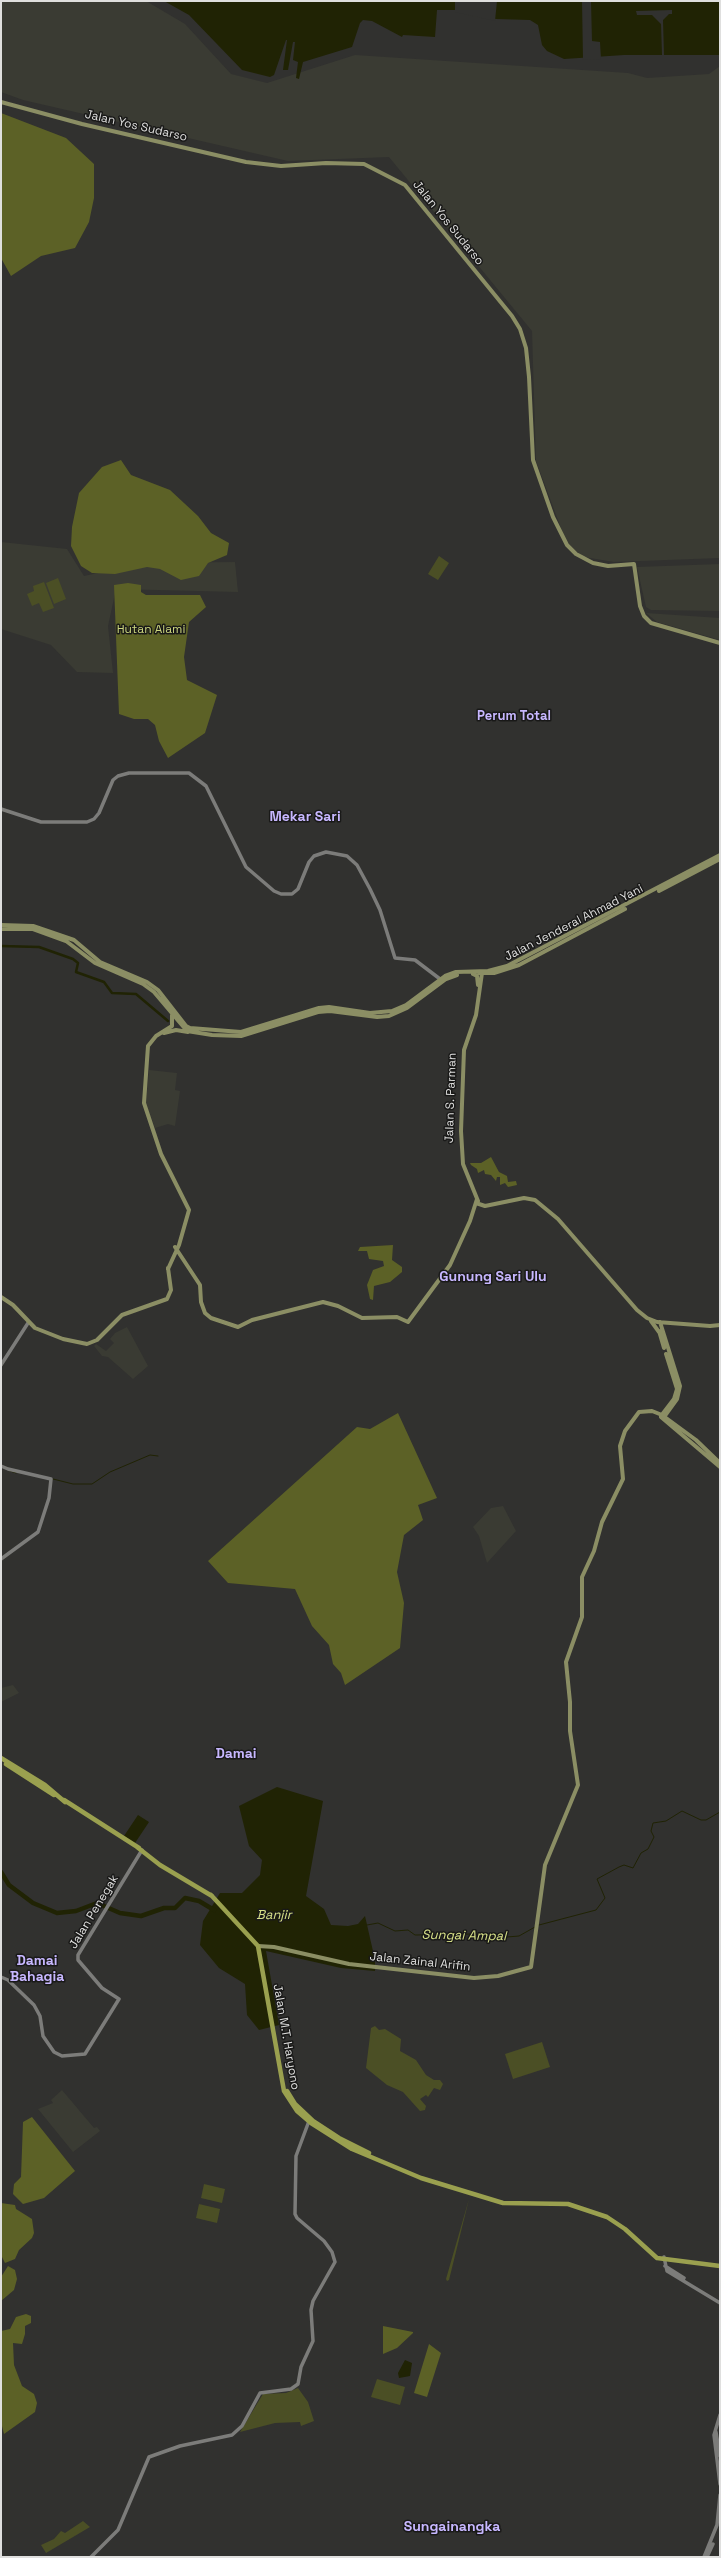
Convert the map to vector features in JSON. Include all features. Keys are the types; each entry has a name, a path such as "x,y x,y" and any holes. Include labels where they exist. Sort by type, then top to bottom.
{"main road":[{"name":"Jalan Yos Sudarso","path":"1,102 82,124 246,162 281,166 326,163 364,164 403,183 508,311 520,329 526,348 530,377 533,460 562,538 576,554 593,563 608,566 634,564 640,606 647,620 662,627 720,643"},
{"name":"Jalan Jenderal Ahmad Yani","path":"184,1026 224,1032 241,1032 319,1008 388,1012 400,1008 440,979 456,972 488,971 507,966 720,855"},
{"name":"Jalan Jenderal Ahmad Yani","path":"172,1026 177,1026 190,1032 242,1036 312,1014 330,1011 371,1017 390,1016 408,1008 451,976 498,972 519,965 720,859"},
{"path":"1,925 33,926 74,940 100,962 158,990 190,1032"},
{"path":"1,929 33,930 66,941 95,963 138,980 154,992 172,1015 177,1026"},
{"name":"Jalan S. Parman","path":"476,1201 463,1164 461,1123 464,1050 476,1015 482,973"},
{"name":"Jalan S. Parman","path":"473,974 479,981 474,1014 461,1050 459,1153 476,1201"},
{"path":"1,1297 13,1305 28,1323 40,1331 85,1345 91,1343 122,1315 167,1299 171,1290 168,1269 181,1239 189,1210 161,1154 144,1103 148,1046 155,1038 172,1026 172,1015"},
{"path":"177,1026 178,1016"},
{"path":"155,1038 167,1030 177,1026 184,1026"},
{"path":"175,1250 200,1285 201,1302 205,1313 210,1318 234,1325 243,1325 253,1318 271,1316 325,1302 338,1306 362,1318 396,1317 408,1322 450,1265 473,1213 476,1201 487,1205 524,1198 538,1202 558,1220 637,1310 661,1332"},
{"path":"647,1318 658,1322 710,1326 720,1324"},
{"path":"658,1322 680,1386 678,1399 664,1416"},
{"path":"661,1332 668,1322"},
{"name":"Jalan Zainal Arifin","path":"260,1946 349,1964 478,1978 529,1968 532,1964 548,1855 578,1785 570,1731 570,1702 565,1669 566,1659 582,1617 582,1577 592,1555 602,1522 622,1482 620,1446 625,1431 637,1414 646,1411 664,1416"},
{"path":"664,1416 720,1463"},
{"path":"664,1416 720,1467"},
{"path":"1,1758 45,1785 59,1797"},
{"path":"1,1762 64,1800 211,1895 236,1919 260,1946"},
{"name":"Jalan M.T. Haryono","path":"260,1946 285,2085 295,2104 309,2120 353,2146 434,2181 498,2202 564,2200 595,2209 596,2212 608,2217 634,2237 651,2254 664,2259 720,2265"}],"street":[{"path":"1,809 41,822 87,822 94,819 99,813 113,780 118,776 129,773 189,773 206,786 246,867 274,891 282,894 292,894 298,889 309,862 314,856 326,852 347,856 357,865 380,910 395,958 415,960 440,979"},
{"path":"1,1364 28,1323"},
{"path":"1,1466 51,1479 49,1498 38,1532 1,1559"},
{"name":"Jalan Penegak","path":"1,1977 8,1980 34,2005 41,2020 43,2036 54,2052 62,2056 85,2054 119,1999 102,1988 78,1960 80,1951 142,1851"},
{"path":"91,2557 120,2526 149,2457 180,2446 232,2435 242,2426 260,2393 291,2389 298,2384 301,2367 313,2342 311,2310 313,2301 335,2262 332,2252 324,2241 297,2218 295,2214 296,2156 309,2120"},
{"path":"664,2259 664,2266 720,2302"},
{"path":"720,2415 714,2440 720,2469 720,2484"},
{"path":"716,2432 720,2456"},
{"path":"704,2557 717,2525 720,2495"},
{"path":"708,2557 720,2524"}],"shaded area":[{"path":"1,1 146,1 185,24 231,74 267,83 355,55 628,73 647,78 709,74 720,66 720,558 614,562 584,557 573,549 565,539 536,461 532,331 389,157 288,161 23,100 1,92"},
{"path":"1,542 67,549 84,576 145,563 235,562 238,592 116,589 108,626 113,673 77,672 51,645 1,629"},
{"path":"439,556 449,563 438,580 428,574"},
{"path":"720,564 720,611 651,610 646,607 637,567"},
{"path":"58,578 66,599 54,604 46,583"},
{"path":"44,582 54,608 43,612 39,603 32,606 27,594 34,591 33,586"},
{"path":"646,613 720,618 720,640 657,622"},
{"path":"149,1070 177,1073 175,1090 180,1091 175,1126 168,1124 155,1128 146,1103"},
{"path":"127,1327 148,1366 133,1379 108,1357 102,1356 94,1346 96,1344 106,1351 114,1343 110,1339 115,1333"},
{"path":"503,1506 516,1531 487,1563 479,1536 473,1527 491,1508"},
{"path":"13,1685 19,1693 1,1702 1,1688"},
{"path":"375,2026 379,2030 385,2029 401,2039 400,2051 416,2060 426,2075 434,2080 440,2080 443,2084 440,2090 434,2088 428,2097 426,2095 420,2099 426,2106 425,2110 420,2111 403,2092 387,2085 366,2068 371,2028"},
{"path":"542,2042 550,2067 513,2079 505,2054"},
{"path":"62,2090 94,2128 97,2127 100,2131 73,2152 38,2109 53,2103 51,2100"},
{"path":"204,2184 225,2189 222,2203 201,2198"},
{"path":"469,2199 449,2280 447,2281 446,2279"},
{"path":"199,2204 220,2209 217,2223 196,2218"},
{"path":"377,2379 405,2387 400,2405 371,2397"},
{"path":"298,2388 308,2402 314,2421 301,2426 300,2422 275,2423 240,2432 263,2394 286,2393"},
{"path":"83,2521 90,2527 46,2553 41,2545 54,2539 61,2531 65,2533"}],"green space":[{"path":"1,113 66,138 94,164 94,198 89,222 75,248 41,256 11,276 1,258"},
{"path":"121,460 131,475 170,490 198,516 211,533 229,543 227,555 208,563 199,576 181,580 160,569 147,567 115,574 92,573 81,566 71,546 72,527 79,493 102,467"},
{"name":"Hutan Alami","path":"128,583 141,585 141,592 146,595 200,595 206,607 189,622 184,657 187,680 217,695 205,733 168,758 159,741 155,725 148,719 134,719 119,714 114,585"},
{"path":"491,1157 499,1172 507,1176 508,1182 516,1181 517,1185 508,1187 505,1183 500,1185 500,1177 497,1177 496,1181 491,1175 485,1174 484,1170 478,1173 477,1169 470,1163 481,1163"},
{"path":"393,1245 392,1260 402,1267 402,1272 390,1282 374,1286 373,1300 370,1299 367,1285 373,1270 384,1266 383,1261 369,1259 367,1251 358,1251 360,1247"},
{"path":"398,1413 437,1498 418,1505 423,1520 404,1535 397,1572 404,1603 400,1648 345,1685 341,1673 333,1664 329,1645 312,1626 295,1589 228,1583 208,1561 357,1427 370,1429"},
{"path":"32,2117 75,2171 44,2198 23,2204 13,2194 14,2184 21,2177 23,2122"},
{"path":"1,2203 15,2205 16,2209 32,2219 34,2233 32,2238 19,2250 15,2259 5,2263 1,2255"},
{"path":"8,2266 15,2270 17,2279 14,2290 1,2301 1,2277"},
{"path":"26,2314 31,2316 31,2323 25,2326 25,2334 22,2344 13,2343 14,2365 22,2386 34,2394 37,2403 35,2412 4,2434 1,2422 1,2331 10,2329 16,2317"},
{"path":"383,2326 413,2333 397,2348 383,2354"},
{"path":"429,2344 441,2353 427,2397 414,2393"}],"water":[{"path":"164,1 720,1 720,55 624,55 564,59 547,51 542,45 538,25 530,20 496,19 455,10 437,10 435,37 403,35 402,37 372,21 363,20 360,23 352,47 303,62 299,79 296,78 298,62 293,60 295,42 293,42 288,70 283,70 286,40 274,75 270,77 242,70 189,15"},
{"name":"Banjir","path":"277,1787 323,1801 306,1896 324,1909 331,1925 348,1926 358,1924 365,1916 375,1960 375,1971 341,1968 266,1951 279,2025 259,2030 247,2015 245,1984 219,1968 200,1945 203,1921 220,1893 242,1893 260,1875 262,1860 249,1846 239,1806"},
{"path":"138,1815 149,1822 135,1843 124,1836"},
{"path":"405,2360 412,2363 410,2376 399,2378 398,2373"}],"pier":[{"path":"455,1 497,1 495,21 455,12"},
{"path":"582,1 591,1 592,41 600,42 601,59 583,60"},
{"path":"672,10 672,14 669,14 663,20 664,55 662,55 661,24 652,15 637,15 636,11"}],"waterway":[{"path":"1,946 39,947 73,959 78,963 76,972 104,982 112,993 136,994 168,1021"},
{"path":"53,1479 73,1484 92,1484 110,1472 150,1455 158,1456"},
{"path":"10,1471 16,1473"},
{"name":"Sungai Ampal","path":"539,1925 596,1910 605,1898 597,1879 624,1865 633,1868 641,1853 648,1849 654,1837 651,1831 653,1823 666,1821 682,1811 701,1820 706,1820 720,1812"},
{"path":"1,1872 9,1885 33,1903 57,1913 76,1911 97,1903 120,1913 141,1916 164,1908 175,1908 185,1898 199,1901 214,1910"},
{"name":"Sungai Ampal","path":"367,1925 378,1923 395,1931 408,1930 415,1935 472,1934 495,1938 519,1936 535,1927"}],"district":[{"name":"Perum Total","path":"514,716"},
{"name":"Mekar Sari","path":"305,817"},
{"name":"Gunung Sari Ulu","path":"493,1277"},
{"name":"Damai","path":"236,1754"},
{"name":"Damai Bahagia","path":"37,1970"},
{"name":"Sungainangka","path":"452,2527"}]}
